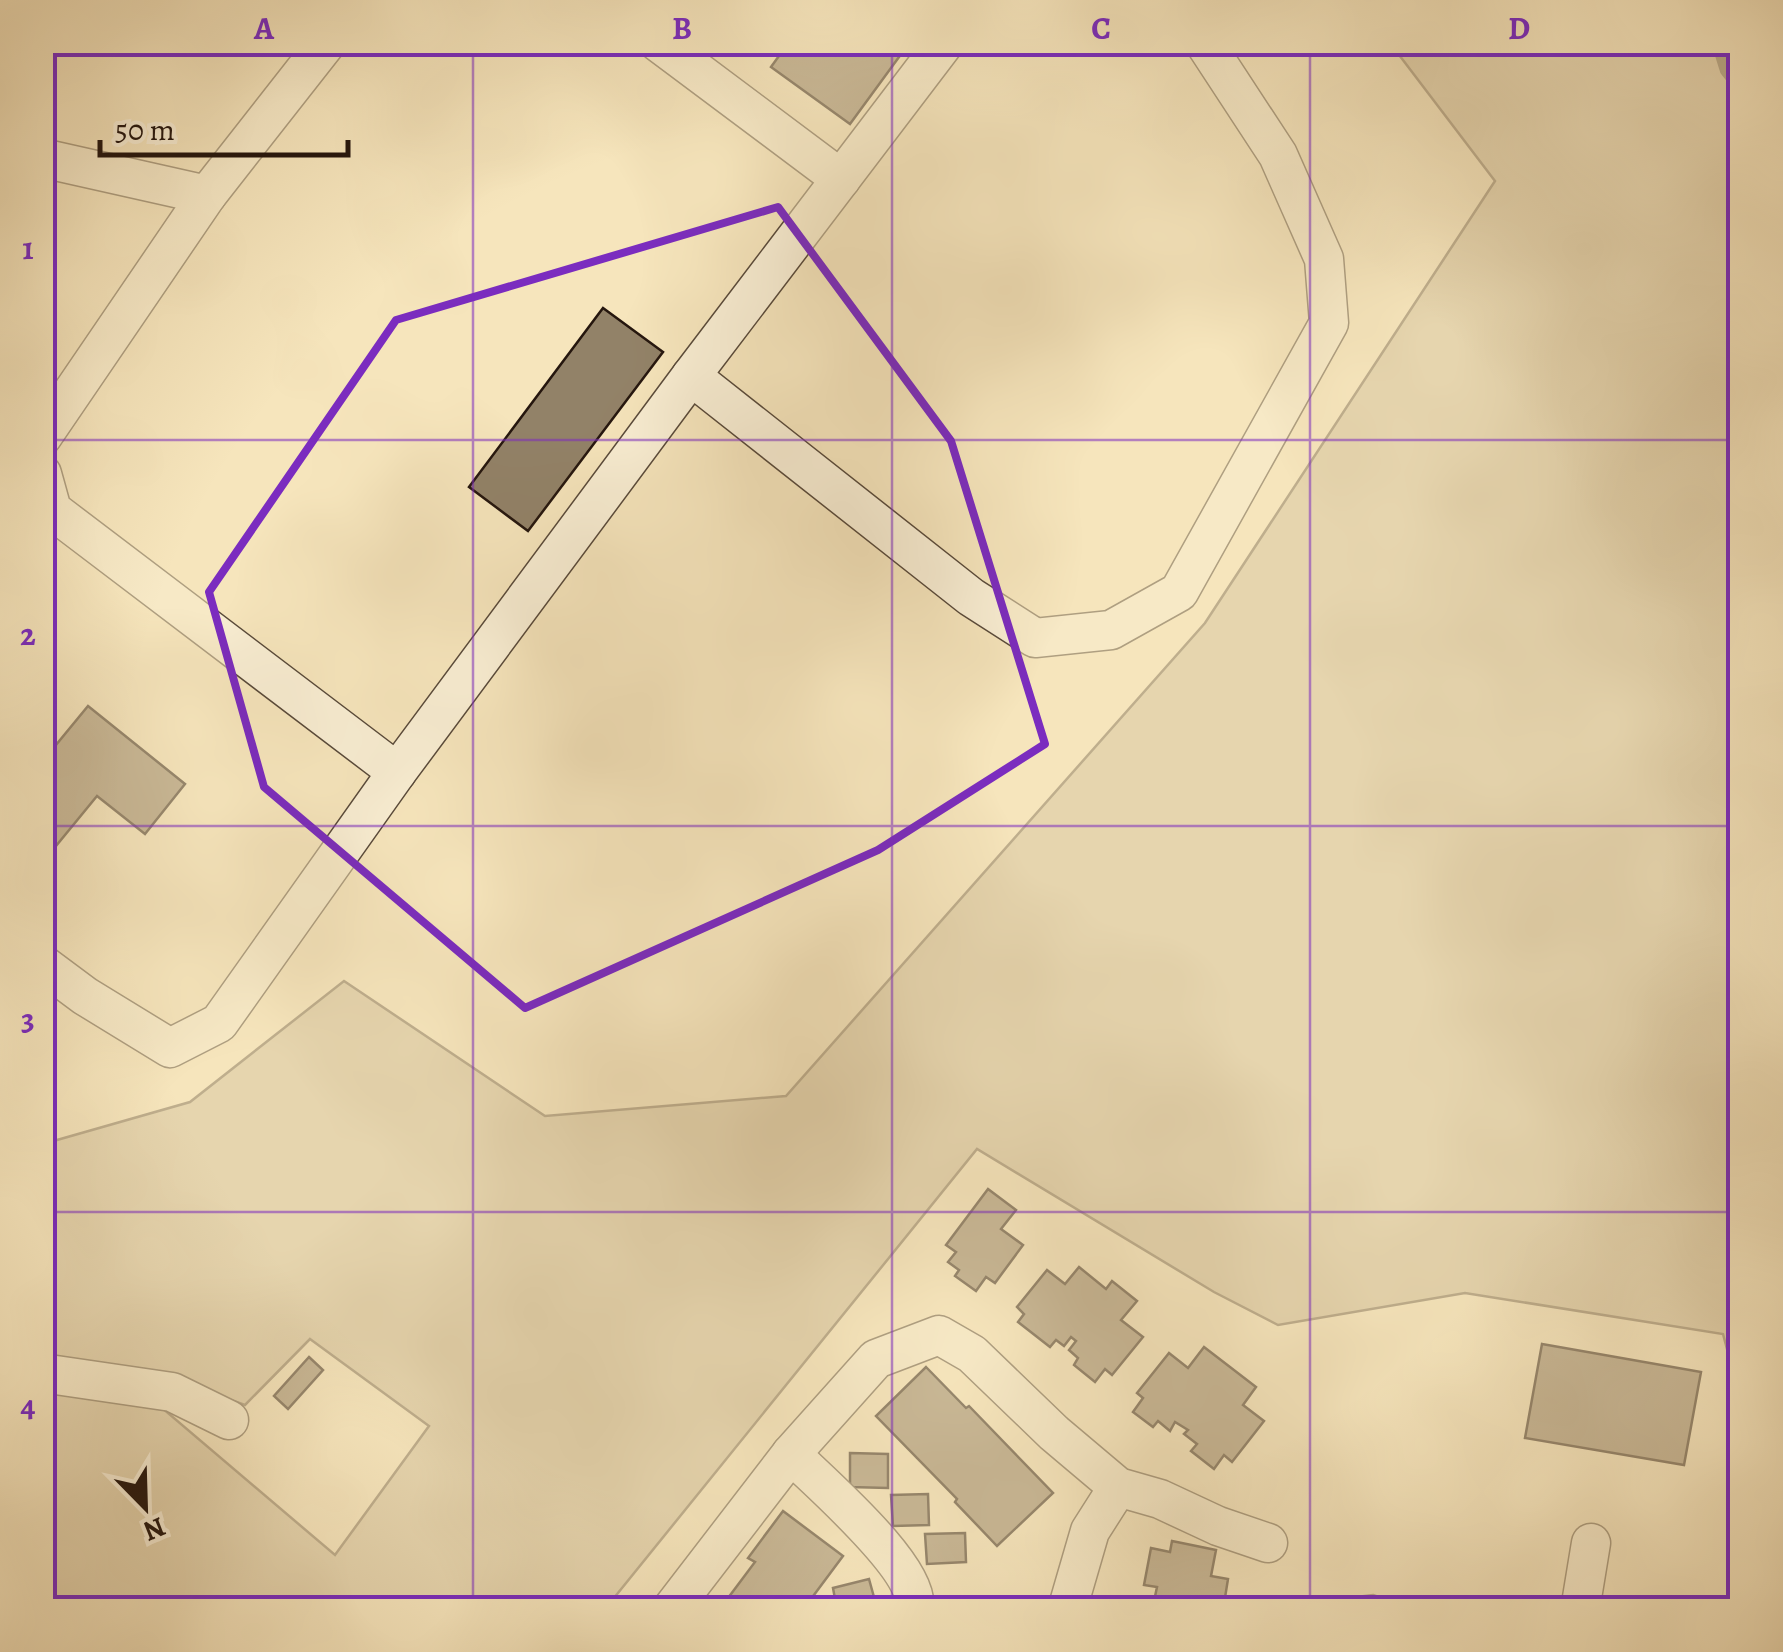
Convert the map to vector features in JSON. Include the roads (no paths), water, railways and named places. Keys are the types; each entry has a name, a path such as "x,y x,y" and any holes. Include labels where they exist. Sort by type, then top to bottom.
{"street":[{"path":"42,436 207,196 328,42"},
{"path":"658,42 840,180"},
{"path":"42,964 85,996 170,1048 220,1023 397,772 691,376 946,42"},
{"path":"691,376 971,598 1035,638 1111,630 1178,592 1329,323 1324,258 1278,155 1204,42"},
{"path":"42,158 207,196"},
{"path":"42,474 52,510 397,772"},
{"path":"672,1610 791,1454 876,1359 939,1335 972,1354 1054,1433 1118,1487 1160,1499 1218,1526 1268,1543"},
{"path":"42,1373 172,1392 230,1420"},
{"path":"791,1454 899,1562 916,1600 914,1610"},
{"path":"1067,1610 1090,1532 1118,1487"},
{"path":"1580,1610 1592,1544"}],"waterway":[{"path":"1716,42 1725,71 1740,90"}]}
